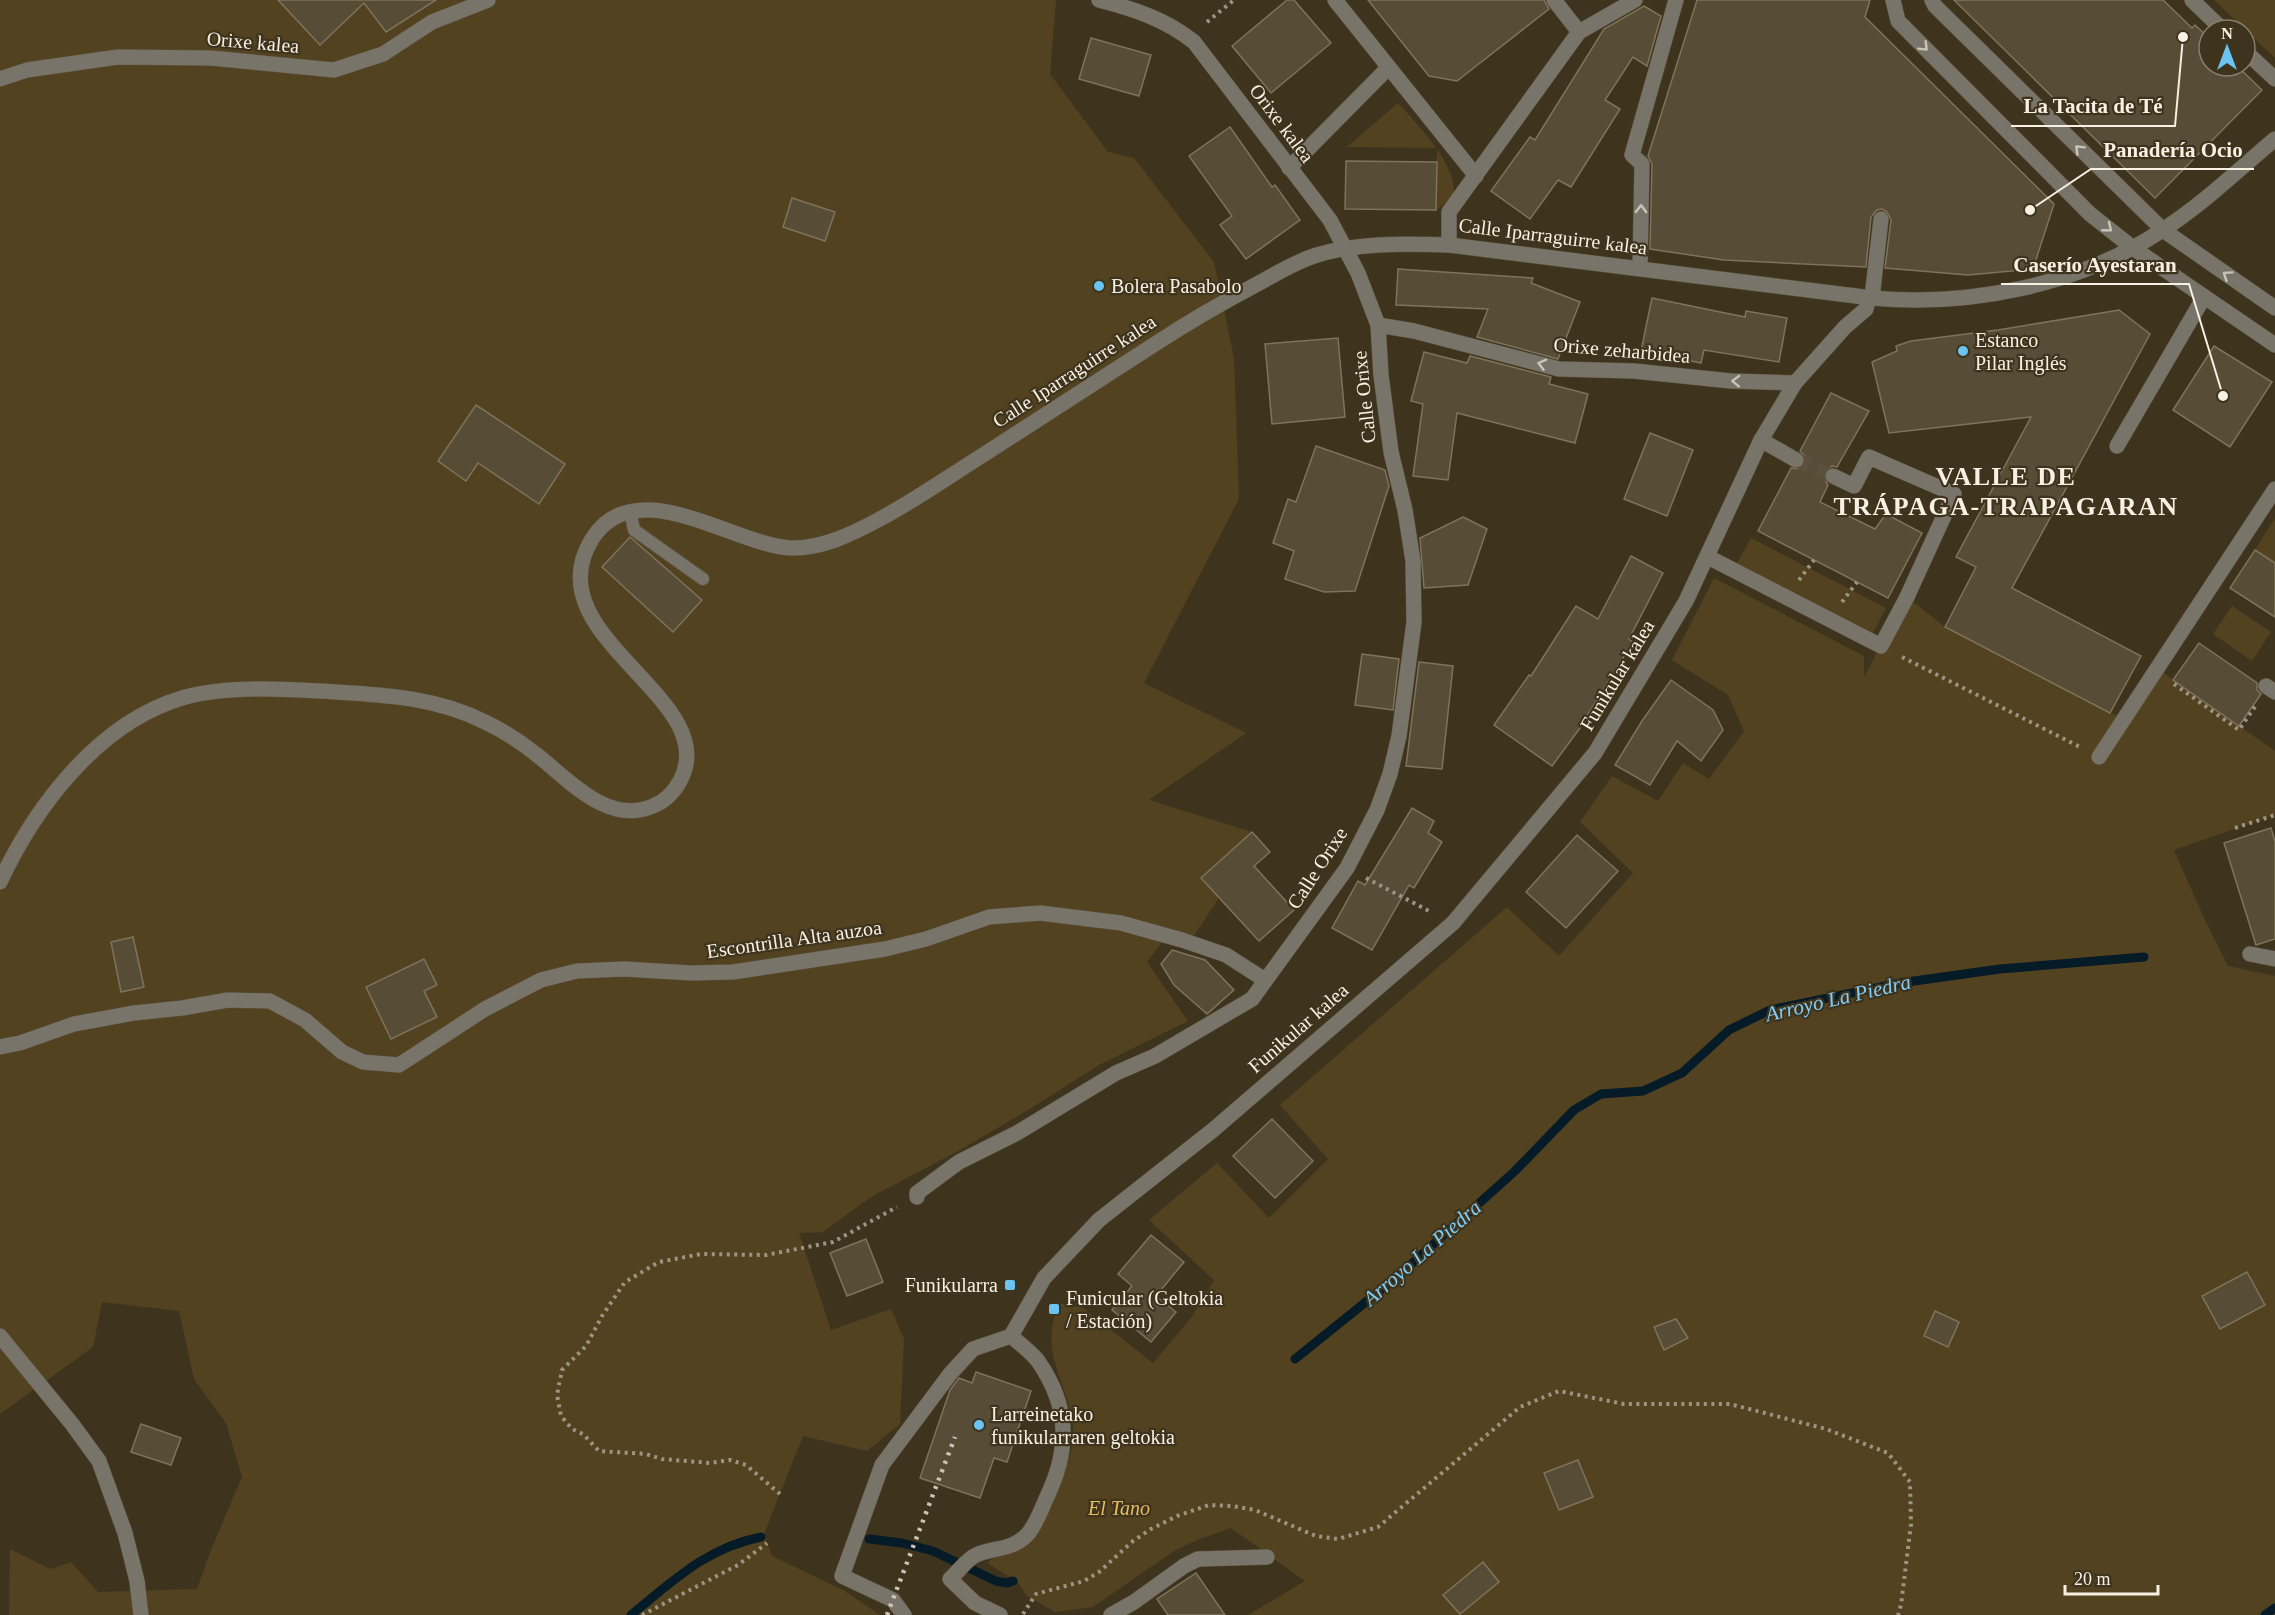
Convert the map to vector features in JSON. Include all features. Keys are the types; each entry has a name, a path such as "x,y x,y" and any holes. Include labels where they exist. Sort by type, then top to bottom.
{"street":[{"name":"Orixe kalea","path":"0,79 27,70 118,57 211,58 334,70 383,54 432,22 488,0"},
{"name":"Orixe kalea","path":"1099,0 1137,10 1168,24 1194,42 1330,220 1358,273 1378,325"},
{"path":"1335,0 1476,176"},
{"path":"1554,0 1579,32"},
{"path":"1449,245 1449,212 1579,32 1635,0"},
{"path":"1893,0 1898,21 2090,214 2133,248 2275,345"},
{"path":"1932,0 1935,6 2163,230 2275,308"},
{"path":"2192,0 2211,18"},
{"path":"1640,268 1642,164 1632,155 1672,1"},
{"path":"2257,62 2275,79"},
{"path":"1289,168 1388,68"},
{"path":"1881,219 1871,298 1906,301 1960,298 2032,286 2086,268 2133,248 2163,230 2275,139"},
{"name":"Calle Iparraguirre kalea","path":"0,882 26,831 45,803 68,776 105,741 157,708 184,697 220,691 312,691 389,695 424,700 482,720 509,735 576,787 608,807 641,810 656,806 670,796 680,782 686,767 687,752 684,737 666,704 620,655 597,626 587,606 581,586 582,565 588,546 598,530 612,517 630,511 670,512 699,520 756,542 799,548 820,545 878,520 927,491 1203,312 1315,255 1395,243 1449,245 1871,298"},
{"path":"2117,446 2204,297"},
{"name":"Funikular kalea","path":"1011,1336 1044,1278 1099,1220 1213,1130 1453,923 1595,753 1686,601 1761,440 1795,383 1845,327 1866,309 1871,298"},
{"name":"Orixe zeharbidea","path":"1378,325 1414,331 1559,369 1634,371 1731,381 1795,383"},
{"name":"Calle Orixe","path":"917,1197 917,1193 959,1162 1017,1133 1116,1073 1155,1056 1252,999 1347,868 1377,810 1390,774 1399,736 1414,621 1413,561 1405,510 1391,452 1381,375 1378,325"},
{"path":"1761,440 1796,460"},
{"path":"1708,557 1881,646 1907,597 1954,494 1869,457 1854,486 1833,476"},
{"path":"2099,757 2275,489"},
{"name":"Escontrilla Alta auzoa","path":"0,1047 20,1043 74,1024 134,1013 228,1000 270,1001 305,1020 342,1052 363,1062 399,1065 485,1009 541,980 577,971 624,969 692,973 733,972 885,949 962,929 989,917 1040,913 1072,915 1121,923 1182,940 1226,955 1265,980"},
{"path":"2250,954 2275,959"},
{"path":"0,1336 72,1424 99,1461 125,1533 141,1615"},
{"path":"904,1615 892,1600 842,1576 882,1466 950,1374 973,1349 1011,1336 1037,1359 1054,1389 1064,1436 1062,1459 1033,1526 1026,1535 1004,1548 976,1555 950,1579 975,1603 1000,1615"},
{"path":"1111,1615 1198,1559 1267,1557"}],"lane":[{"path":"630,511 634,530 702,579"}],"path":[{"path":"1188,37 1234,0"},
{"path":"1881,646 2099,757"},
{"path":"2156,672 2239,730 2270,688"},
{"path":"2235,828 2275,815"},
{"path":"1347,868 1453,923"},
{"path":"780,1494 746,1466 730,1460 710,1463 599,1450 583,1434 572,1429 561,1416 557,1395 562,1370 586,1346 602,1316 625,1282 659,1262 701,1254 766,1255 833,1242 917,1197"},
{"path":"1023,1615 1036,1594 1084,1581 1099,1572 1125,1547 1151,1529 1177,1516 1209,1505 1255,1510 1316,1536 1338,1539 1378,1527 1520,1407 1559,1391 1624,1404 1730,1404 1826,1429 1888,1453 1910,1482 1911,1524 1898,1615"},
{"path":"642,1615 738,1565 767,1543"}],"green space":[{"path":"0,0 1056,0 1050,74 1108,152 1134,158 1214,262 1234,358 1239,499 1144,683 1246,733 1149,800 1252,832 1201,878 1219,898 1193,937 1172,929 1147,962 1188,1021 1099,1065 960,1150 871,1197 823,1232 799,1233 831,1330 891,1309 904,1339 900,1424 867,1451 803,1436 764,1534 772,1556 845,1591 880,1615 9,1615 10,1549 50,1569 71,1562 98,1592 197,1589 242,1477 226,1423 194,1379 179,1311 102,1302 93,1347 0,1414"},
{"path":"2214,0 2275,0 2275,58 2257,41 2257,18 2233,18"},
{"path":"1398,103 1436,148 1347,147"},
{"path":"1437,149 1454,185 1453,197 1436,210"},
{"path":"2275,518 2275,563 2255,550"},
{"path":"1751,538 1886,608 1872,635 1736,565"},
{"name":"El Tano","path":"1714,578 1864,656 1864,677 1907,597 1945,627 2110,713 2126,718 2158,669 2275,751 2275,815 2174,850 2228,966 2275,976 2275,1615 1248,1615 1305,1581 1231,1528 1174,1551 1093,1607 1055,1612 1027,1596 1017,1581 987,1563 1011,1552 1024,1538 1054,1492 1069,1458 1073,1442 1073,1427 1070,1409 1056,1366 1051,1337 1059,1303 1083,1308 1153,1363 1191,1318 1214,1280 1149,1220 1217,1163 1269,1218 1328,1159 1280,1105 1507,907 1559,956 1633,873 1580,822 1612,776 1658,801 1683,763 1709,779 1744,731 1728,695 1672,660"},
{"path":"2232,606 2271,632 2252,661 2213,634"}],"building":[{"path":"278,0 436,0 386,32 364,3 320,45"},
{"path":"1287,0 1294,0 1331,43 1271,93 1232,46"},
{"path":"1368,0 1544,0 1549,9 1457,81 1429,76"},
{"path":"1697,0 1870,0 1865,17 2054,204 2033,269 1968,275 1885,268 1891,220 1887,212 1882,209 1877,210 1871,217 1866,267 1724,260 1650,249 1652,164 1648,156"},
{"path":"1954,0 2163,0 2192,28 2195,25 2197,27 2197,78 2250,78 2262,90 2155,198"},
{"path":"1644,6 1661,16 1647,66 1633,57 1605,100 1620,109 1571,187 1558,180 1530,219 1491,191 1530,137 1535,140 1604,29"},
{"path":"1091,38 1151,55 1139,96 1079,79"},
{"path":"1230,127 1272,187 1275,185 1300,220 1246,259 1220,225 1232,216 1189,156"},
{"path":"1346,161 1437,162 1436,210 1345,209"},
{"path":"792,198 835,212 825,241 783,227"},
{"path":"1398,269 1533,278 1531,283 1580,302 1558,359 1477,337 1488,309 1396,305"},
{"path":"1652,298 1745,317 1746,311 1787,318 1779,362 1704,350 1701,363 1641,351"},
{"path":"2119,310 2150,334 2012,588 2141,656 2110,713 1945,627 1976,567 1956,557 2031,417 1889,433 1872,362 1897,351 1896,346 1911,341 1998,330"},
{"path":"1338,338 1345,417 1272,424 1265,344"},
{"path":"2214,346 2272,382 2230,447 2173,410"},
{"path":"1424,352 1467,363 1470,356 1551,377 1549,384 1588,394 1575,443 1457,413 1448,480 1413,476 1423,404 1411,401"},
{"path":"1831,393 1869,411 1837,467 1832,466 1825,471 1823,477 1828,485 1820,502 1875,529 1886,514 1922,533 1888,598 1758,531 1791,468 1800,469 1805,464 1805,456 1800,451"},
{"path":"476,405 565,464 539,504 478,463 466,481 438,461"},
{"path":"1650,433 1693,450 1667,516 1624,499"},
{"path":"1316,446 1385,470 1389,486 1355,591 1324,592 1285,579 1294,551 1273,543 1288,499 1296,502"},
{"path":"1463,517 1487,529 1468,585 1424,588 1420,538"},
{"path":"630,537 702,600 673,632 602,567"},
{"path":"2255,550 2275,563 2275,617 2230,588"},
{"path":"1631,556 1663,573 1629,639 1633,642 1588,717 1552,766 1494,725 1529,675 1531,676 1576,606 1598,619"},
{"path":"2199,643 2257,683 2257,690 2261,694 2239,726 2173,680"},
{"path":"1362,654 1399,659 1393,710 1355,705"},
{"path":"1419,662 1453,666 1442,769 1406,766"},
{"path":"1671,680 1713,710 1723,730 1701,761 1677,741 1650,785 1615,765"},
{"path":"1412,808 1434,821 1428,833 1442,842 1414,888 1409,885 1372,950 1332,928 1358,881 1365,885"},
{"path":"2271,828 2275,842 2275,939 2256,945 2224,843"},
{"path":"1252,832 1270,852 1254,866 1294,910 1259,941 1201,878"},
{"path":"1577,835 1618,871 1566,928 1526,892"},
{"path":"133,937 144,987 121,992 111,942"},
{"path":"1172,950 1205,960 1234,990 1207,1014 1174,985 1161,964"},
{"path":"424,959 437,985 424,991 437,1017 391,1039 366,987"},
{"path":"1272,1119 1313,1161 1275,1198 1233,1156"},
{"path":"1151,1235 1184,1262 1156,1296 1176,1312 1151,1342 1112,1310 1132,1286 1118,1274"},
{"path":"866,1239 883,1282 847,1296 830,1253"},
{"path":"2247,1272 2265,1305 2220,1329 2202,1296"},
{"path":"1935,1311 1959,1322 1948,1347 1924,1336"},
{"path":"1676,1319 1688,1338 1664,1350 1654,1327"},
{"name":"Larreinetako funikularraren geltokia","path":"976,1372 1031,1391 1007,1462 994,1458 980,1498 920,1478 950,1390 959,1378 972,1383"},
{"path":"141,1424 181,1438 171,1465 131,1452"},
{"path":"1578,1460 1593,1497 1559,1510 1544,1473"},
{"path":"1483,1562 1499,1582 1460,1614 1443,1595"},
{"path":"1196,1573 1225,1615 1168,1615 1157,1599"}],"waterway":[{"name":"Arroyo La Piedra","path":"1295,1359 1398,1276 1515,1171 1574,1110 1601,1094 1643,1091 1682,1073 1729,1030 1770,1010 1900,983 2000,969 2144,957"},
{"name":"Arroyo La Piedra","path":"631,1615 691,1567 723,1549 761,1537"},
{"name":"Arroyo La Piedra","path":"869,1539 902,1543 933,1551 996,1581 1007,1583 1013,1581"},
{"path":"2265,1615 2275,1608"}],"tunnel":[{"path":"1796,460 1833,476"}],"railway":[{"path":"887,1615 955,1437"}],"place":[{"name":"La Tacita de Té","path":"2183,37"},
{"name":"Panadería Ocio","path":"2030,210"},
{"name":"Bolera Pasabolo","path":"1099,286"},
{"name":"Estanco Pilar Inglés","path":"1963,351"},
{"name":"Caserío Ayestaran","path":"2223,396"},
{"name":"Funikularra","path":"1010,1285"},
{"name":"Funicular (Geltokia / Estación)","path":"1054,1309"},
{"name":"Larreinetako funikularraren geltokia","path":"979,1425"}],"district":[{"name":"VALLE DE TRÁPAGA-TRAPAGARAN","path":"2006,491"}]}
